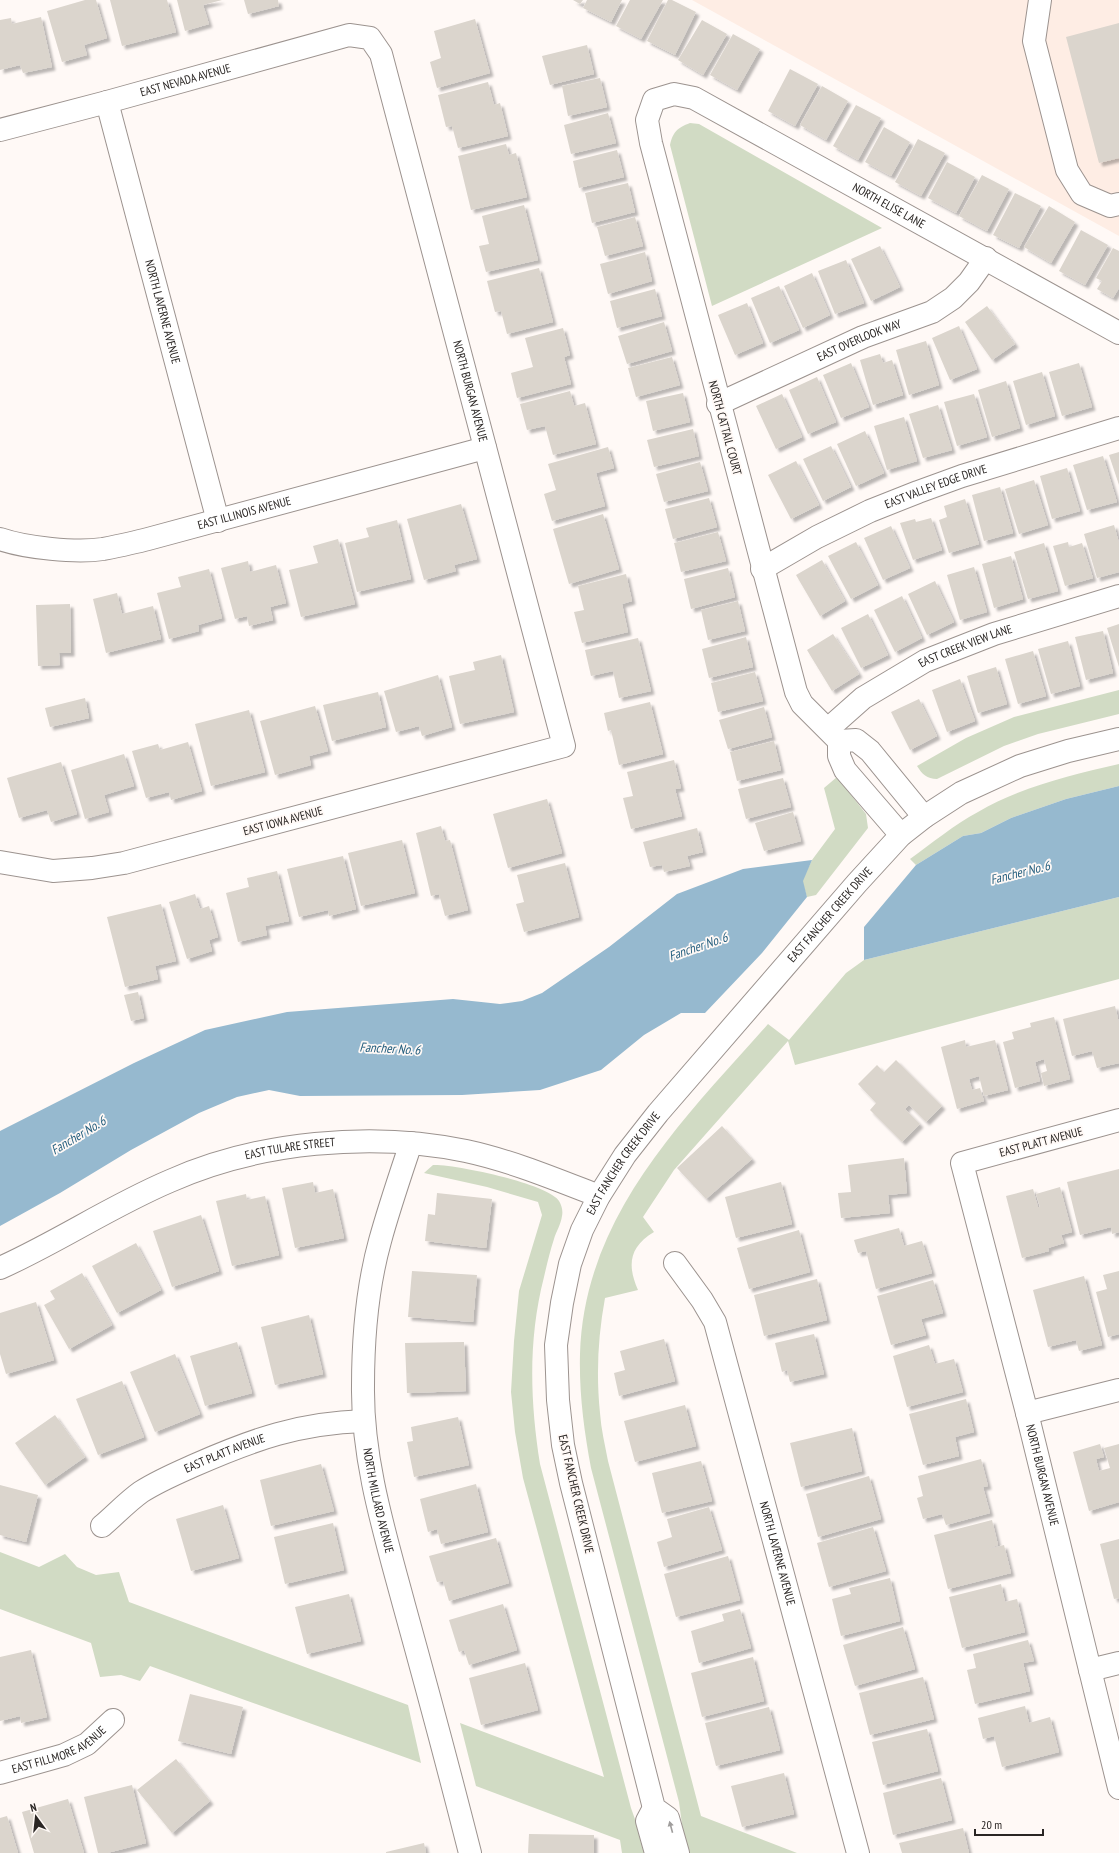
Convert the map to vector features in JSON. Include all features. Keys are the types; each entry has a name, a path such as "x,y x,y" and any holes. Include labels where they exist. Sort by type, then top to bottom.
{"street":[{"path":"1040,0 1034,41 1067,170 1082,194 1110,206 1119,204"},
{"name":"EAST NEVADA AVENUE","path":"0,130 349,35 370,38"},
{"name":"NORTH BURGAN AVENUE","path":"370,38 381,54 564,746"},
{"name":"NORTH ELISE LANE","path":"654,100 674,94 694,98 986,258 1119,333"},
{"name":"NORTH CATTAIL COURT","path":"654,100 648,120 651,143 718,404 796,692 802,704 833,735"},
{"name":"NORTH LAVERNE AVENUE","path":"107,102 218,521"},
{"name":"EAST OVERLOOK WAY","path":"718,404 862,337 932,312 953,298 969,282 986,258"},
{"name":"EAST VALLEY EDGE DRIVE","path":"762,569 817,537 870,511 918,492 962,476 1119,428"},
{"name":"EAST ILLINOIS AVENUE","path":"0,539 12,543 58,549 102,549 148,540 485,448"},
{"name":"EAST CREEK VIEW LANE","path":"833,735 863,698 926,661 994,634 1119,596"},
{"path":"901,835 845,770 833,735 856,740 870,751 924,817"},
{"name":"EAST FANCHER CREEK DRIVE","path":"654,1808 571,1483 563,1445 558,1400 556,1345 570,1264 582,1230 599,1196 625,1155 653,1119 857,883 901,835 924,817 961,793 1020,766 1068,751 1119,739"},
{"name":"EAST IOWA AVENUE","path":"0,862 52,871 92,868 124,863 564,746"},
{"name":"EAST PLATT AVENUE","path":"962,1163 1119,1120"},
{"name":"EAST TULARE STREET","path":"0,1268 36,1252 124,1201 171,1180 231,1160 290,1147 353,1141 411,1143 466,1151 524,1167 599,1196"},
{"name":"NORTH MILLARD AVENUE","path":"411,1143 380,1242 370,1290 365,1335 363,1388 364,1421 368,1454 382,1522 470,1853"},
{"name":"NORTH BURGAN AVENUE","path":"962,1163 1027,1413 1119,1788"},
{"name":"NORTH LAVERNE AVENUE","path":"675,1264 702,1300 715,1322 858,1853"},
{"path":"1027,1413 1119,1390"},
{"name":"EAST PLATT AVENUE","path":"102,1526 140,1493 156,1483 226,1451 288,1430 331,1422 364,1421"},
{"path":"1090,1670 1119,1663"},
{"name":"EAST FILLMORE AVENUE","path":"0,1773 64,1756 87,1744 113,1720"},
{"path":"656,1853 647,1821 654,1808 668,1818 678,1853"}],"shaded area":[{"path":"692,0 1119,0 1119,236"}],"green space":[{"path":"690,123 699,124 882,228 712,306 670,145 676,131"},
{"path":"1119,690 1119,714 1038,734 1004,746 937,779 925,776 917,766 966,738 1014,717"},
{"path":"1119,764 1119,786 1066,799 1011,818 981,833 963,836 916,865 910,859 943,834 994,803 1047,783"},
{"path":"837,777 866,814 868,828 816,895 807,897 802,881 812,860 835,829 824,788"},
{"path":"1119,897 1119,979 795,1065 788,1041 674,1170 643,1217 654,1232 639,1244 632,1257 632,1272 638,1290 605,1298 599,1341 598,1369 603,1437 701,1816 797,1853 689,1853 683,1832 679,1802 591,1468 586,1440 581,1397 580,1354 586,1304 599,1258 619,1214 644,1173 672,1134 768,1024 789,1040 846,973 864,960"},
{"path":"433,1165 480,1171 521,1182 552,1195 559,1201 562,1207 560,1225 555,1236 539,1300 533,1347 532,1370 534,1417 540,1464 631,1808 647,1853 622,1853 620,1840 476,1786 460,1723 604,1777 523,1478 515,1432 511,1392 519,1291 542,1215 538,1202 487,1187 424,1173"},
{"path":"0,1552 39,1567 65,1554 77,1567 96,1575 119,1572 129,1602 408,1705 421,1763 150,1666 140,1681 121,1675 100,1677 91,1643 0,1609"}],"water":[{"name":"Fancher No. 6","path":"1119,786 1119,897 864,960 864,927 916,865 963,836 981,833 1011,818 1066,799"},
{"name":"Fancher No. 6","path":"812,860 803,881 807,897 762,953 705,1013 681,1013 644,1035 601,1070 540,1090 462,1095 300,1096 269,1090 237,1097 199,1113 131,1150 60,1193 0,1226 0,1131 134,1063 205,1030 287,1012 453,999 500,1004 522,1001 542,993 609,947 677,894 743,869"}],"building":[{"path":"85,0 96,0 107,38 84,45 87,55 62,62 47,11"},
{"path":"110,0 167,0 176,32 122,46"},
{"path":"177,0 222,0 203,5 209,24 185,31"},
{"path":"244,0 278,0 279,6 248,14"},
{"path":"573,0 583,0 580,4"},
{"path":"587,0 622,0 611,22 583,8"},
{"path":"630,0 663,0 641,39 616,26"},
{"path":"668,0 672,0 696,12 675,55 647,41"},
{"path":"41,17 52,67 23,73 20,65 0,70 0,20 11,18 12,24"},
{"path":"475,19 490,73 437,88 430,62 441,58 434,31"},
{"path":"702,20 727,34 703,75 678,60"},
{"path":"1119,23 1119,158 1099,163 1066,37"},
{"path":"733,34 760,49 737,90 710,75"},
{"path":"587,45 594,74 550,85 542,56"},
{"path":"790,69 818,84 795,126 768,111"},
{"path":"600,78 607,107 568,116 562,86"},
{"path":"488,82 494,105 500,103 508,136 458,148 452,126 446,127 438,95"},
{"path":"822,86 848,101 826,140 800,125"},
{"path":"856,105 881,118 858,160 833,146"},
{"path":"608,113 616,143 571,154 564,125"},
{"path":"884,127 910,142 891,176 865,162"},
{"path":"918,139 945,153 921,196 895,182"},
{"path":"506,144 509,155 516,153 527,197 471,210 458,156"},
{"path":"617,150 624,177 579,188 573,161"},
{"path":"947,162 975,177 956,213 928,198"},
{"path":"982,175 1009,189 987,231 959,216"},
{"path":"628,183 635,212 592,223 585,193"},
{"path":"1015,193 1041,206 1019,248 993,235"},
{"path":"524,205 538,260 486,272 479,246 489,244 482,216"},
{"path":"1049,206 1075,222 1051,263 1024,247"},
{"path":"635,217 643,246 605,256 597,227"},
{"path":"1081,230 1108,245 1085,285 1059,271"},
{"path":"880,246 900,287 871,301 851,259"},
{"path":"1113,248 1119,251 1119,288 1113,298 1097,289 1102,281 1096,278"},
{"path":"645,252 652,281 608,294 600,264"},
{"path":"846,260 864,303 835,314 818,271"},
{"path":"539,268 553,322 507,334 501,311 495,312 487,281"},
{"path":"812,273 830,315 803,328 784,286"},
{"path":"779,286 799,330 770,343 751,298"},
{"path":"655,289 662,316 617,328 610,301"},
{"path":"747,303 763,343 735,355 718,315"},
{"path":"987,306 1015,344 992,360 965,322"},
{"path":"664,322 672,351 627,364 618,336"},
{"path":"959,326 977,369 950,380 932,338"},
{"path":"563,328 570,355 564,357 571,384 517,398 511,373 533,367 525,338"},
{"path":"926,341 939,385 909,395 896,350"},
{"path":"880,354 883,363 892,360 903,395 873,405 860,360"},
{"path":"672,357 680,385 636,397 628,368"},
{"path":"851,363 869,407 841,418 823,375"},
{"path":"1079,363 1092,407 1062,416 1049,372"},
{"path":"1042,372 1055,416 1026,425 1013,381"},
{"path":"817,377 836,422 808,434 789,390"},
{"path":"1006,381 1020,428 992,437 978,390"},
{"path":"570,391 574,406 585,403 596,444 553,455 545,426 527,430 520,404"},
{"path":"683,393 690,422 653,431 646,401"},
{"path":"782,394 802,437 776,449 756,406"},
{"path":"974,394 987,437 957,446 944,402"},
{"path":"938,405 952,450 923,458 909,414"},
{"path":"904,417 917,461 887,470 874,426"},
{"path":"693,429 699,456 654,467 647,440"},
{"path":"865,431 884,473 856,486 837,444"},
{"path":"831,446 851,487 823,501 803,459"},
{"path":"608,447 614,468 596,473 605,506 552,521 544,494 556,490 548,464"},
{"path":"1119,452 1119,485 1109,455"},
{"path":"1103,456 1117,502 1087,510 1073,465"},
{"path":"796,461 819,505 791,519 768,475"},
{"path":"700,462 708,491 664,502 656,474"},
{"path":"1067,468 1080,511 1052,519 1040,476"},
{"path":"1034,480 1048,525 1019,534 1005,489"},
{"path":"1000,487 1013,533 984,541 972,495"},
{"path":"709,498 717,527 673,539 665,509"},
{"path":"965,499 979,544 949,553 939,520 947,517 944,506"},
{"path":"461,504 477,559 454,565 456,571 424,580 407,519"},
{"path":"603,514 619,569 569,584 553,529"},
{"path":"931,518 942,550 913,560 900,523 915,519 916,522"},
{"path":"397,520 411,579 357,592 345,543 369,537 366,528"},
{"path":"1114,525 1119,543 1119,572 1097,578 1084,534"},
{"path":"891,526 910,568 883,580 864,538"},
{"path":"718,532 726,561 681,572 674,543"},
{"path":"338,539 355,604 301,617 289,570 318,563 313,546"},
{"path":"856,542 878,585 851,599 828,556"},
{"path":"1068,542 1069,547 1082,543 1093,578 1065,586 1053,546"},
{"path":"1044,543 1058,591 1028,599 1014,552"},
{"path":"1011,556 1023,599 994,608 982,564"},
{"path":"822,560 845,601 820,616 796,575"},
{"path":"248,561 250,572 276,565 286,603 270,607 273,620 249,626 247,616 235,619 221,568"},
{"path":"974,567 987,612 960,620 947,575"},
{"path":"728,568 735,597 691,609 684,579"},
{"path":"209,569 222,618 198,625 199,631 169,639 157,593 181,587 178,577"},
{"path":"626,574 632,601 622,604 628,632 582,643 574,612 584,610 578,586"},
{"path":"935,581 954,622 927,635 908,594"},
{"path":"117,593 122,614 153,606 161,639 106,653 93,599"},
{"path":"902,596 922,638 895,652 874,610"},
{"path":"738,601 745,631 708,640 701,610"},
{"path":"70,604 71,653 59,653 60,665 38,666 36,605"},
{"path":"868,614 888,655 861,668 841,628"},
{"path":"1119,624 1119,667 1107,628"},
{"path":"1103,631 1113,673 1086,680 1075,637"},
{"path":"833,634 859,674 832,691 807,650"},
{"path":"746,637 753,667 709,678 702,649"},
{"path":"638,638 651,691 619,698 613,671 591,676 585,650"},
{"path":"1068,641 1080,686 1051,694 1038,649"},
{"path":"1033,651 1046,696 1018,704 1005,659"},
{"path":"501,655 514,712 460,724 449,676 475,670 473,662"},
{"path":"996,667 1007,704 978,713 967,676"},
{"path":"755,672 763,701 718,712 711,683"},
{"path":"438,675 452,727 422,736 419,726 396,732 384,691"},
{"path":"960,679 975,721 947,732 932,690"},
{"path":"378,692 386,727 332,741 323,705"},
{"path":"85,698 89,718 50,727 45,708"},
{"path":"919,699 937,736 910,750 891,712"},
{"path":"650,702 663,754 619,765 611,730 608,731 604,713"},
{"path":"315,706 328,751 309,756 311,765 275,775 260,721"},
{"path":"764,707 772,737 728,749 719,720"},
{"path":"249,710 265,772 211,786 195,724"},
{"path":"774,741 781,770 737,781 730,752"},
{"path":"188,742 202,791 171,800 169,792 146,798 132,751 158,744 160,750"},
{"path":"124,754 134,786 104,795 109,812 85,819 71,770"},
{"path":"674,760 681,788 675,789 682,816 631,829 623,798 633,796 627,772"},
{"path":"61,762 77,814 51,822 47,810 19,818 7,778"},
{"path":"783,778 791,807 746,819 738,789"},
{"path":"547,799 562,853 508,868 493,814"},
{"path":"793,812 801,841 764,851 755,823"},
{"path":"441,826 445,841 450,840 468,910 445,916 439,894 431,896 416,833"},
{"path":"697,828 703,852 687,856 690,866 664,872 662,865 650,867 643,842"},
{"path":"402,840 415,893 361,906 348,853"},
{"path":"343,856 356,909 329,916 328,910 299,917 287,869"},
{"path":"565,863 579,917 524,932 516,904 524,902 517,875"},
{"path":"277,871 289,921 265,926 267,935 238,942 226,893 249,887 247,878"},
{"path":"195,894 200,909 209,906 218,937 209,940 212,951 187,959 169,902"},
{"path":"161,904 176,961 155,966 158,979 125,987 107,917"},
{"path":"138,992 144,1018 131,1021 124,995"},
{"path":"1115,1006 1119,1023 1119,1063 1097,1068 1092,1051 1072,1056 1063,1019"},
{"path":"1054,1017 1070,1079 1044,1086 1041,1073 1047,1071 1044,1059 1035,1062 1040,1081 1015,1088 1003,1042 1014,1039 1012,1032 1031,1027 1030,1023"},
{"path":"965,1040 966,1047 995,1040 1008,1090 984,1096 979,1076 969,1079 972,1090 980,1088 984,1101 957,1109 941,1047"},
{"path":"896,1060 942,1106 926,1122 909,1105 905,1109 920,1124 902,1142 870,1110 876,1103 858,1084 877,1065 884,1072"},
{"path":"722,1126 752,1159 706,1199 677,1168"},
{"path":"904,1158 907,1193 888,1195 890,1213 841,1218 838,1193 851,1192 848,1165"},
{"path":"1119,1169 1119,1232 1112,1234 1111,1227 1080,1235 1067,1182"},
{"path":"313,1182 315,1193 333,1189 344,1238 295,1248 282,1188"},
{"path":"781,1182 792,1224 736,1238 725,1197"},
{"path":"1060,1187 1072,1232 1061,1235 1064,1243 1048,1248 1049,1251 1022,1258 1006,1196 1033,1189 1038,1207 1040,1207 1036,1194"},
{"path":"437,1193 492,1199 486,1248 425,1241 428,1214 435,1215"},
{"path":"246,1194 247,1200 265,1196 279,1255 232,1266 216,1201"},
{"path":"201,1215 219,1271 172,1287 153,1231"},
{"path":"899,1228 904,1246 922,1241 932,1273 876,1289 866,1251 858,1253 854,1240"},
{"path":"799,1230 810,1272 749,1289 737,1248"},
{"path":"136,1243 161,1290 117,1313 92,1266"},
{"path":"412,1271 477,1275 473,1322 408,1317"},
{"path":"1119,1271 1119,1334 1108,1337 1096,1292 1107,1289 1103,1275"},
{"path":"82,1273 112,1325 69,1349 44,1305 55,1299 50,1291"},
{"path":"1084,1276 1102,1345 1079,1351 1076,1340 1048,1347 1033,1290"},
{"path":"817,1279 827,1320 764,1336 754,1295"},
{"path":"933,1280 943,1313 921,1319 926,1335 891,1345 877,1296"},
{"path":"36,1302 54,1360 6,1374 0,1354 0,1313"},
{"path":"309,1315 323,1374 275,1385 261,1327"},
{"path":"814,1334 824,1374 790,1382 787,1370 782,1372 775,1343"},
{"path":"664,1339 675,1381 619,1396 614,1373 625,1370 620,1351"},
{"path":"237,1342 252,1393 205,1406 190,1356"},
{"path":"464,1342 466,1391 407,1393 405,1343"},
{"path":"929,1345 935,1364 954,1359 963,1392 907,1407 893,1356"},
{"path":"175,1354 200,1414 155,1432 130,1372"},
{"path":"122,1381 144,1437 98,1455 76,1399"},
{"path":"966,1399 974,1432 955,1437 959,1456 923,1465 909,1414"},
{"path":"685,1405 696,1446 635,1462 624,1421"},
{"path":"55,1415 85,1457 45,1485 15,1443"},
{"path":"458,1417 469,1465 414,1477 407,1442 413,1441 411,1427"},
{"path":"852,1428 862,1471 801,1487 790,1443"},
{"path":"1100,1444 1104,1457 1096,1459 1099,1471 1110,1468 1104,1448 1119,1444 1119,1502 1089,1511 1073,1452"},
{"path":"981,1459 988,1486 983,1487 990,1513 946,1525 942,1514 923,1519 917,1498 923,1496 918,1476"},
{"path":"701,1461 712,1501 662,1513 652,1473"},
{"path":"321,1464 334,1511 271,1526 260,1480"},
{"path":"869,1476 881,1519 818,1537 806,1494"},
{"path":"476,1484 488,1532 441,1544 437,1529 428,1532 420,1499"},
{"path":"0,1485 38,1495 26,1542 0,1535"},
{"path":"223,1505 239,1558 191,1571 176,1519"},
{"path":"709,1507 722,1550 664,1567 657,1542 672,1537 667,1519"},
{"path":"992,1520 998,1545 988,1549 1004,1545 1011,1573 948,1589 934,1535"},
{"path":"333,1523 344,1570 285,1584 274,1537"},
{"path":"873,1527 886,1571 829,1587 817,1543"},
{"path":"496,1538 509,1583 449,1601 443,1581 437,1582 429,1556"},
{"path":"1119,1539 1119,1598 1114,1599 1100,1544"},
{"path":"728,1556 740,1600 676,1617 664,1574"},
{"path":"890,1578 900,1621 841,1636 832,1599 851,1594 849,1588"},
{"path":"1001,1584 1005,1602 1017,1599 1025,1632 962,1648 949,1597"},
{"path":"349,1594 361,1641 307,1654 295,1607"},
{"path":"503,1604 517,1650 469,1665 464,1650 459,1652 449,1620"},
{"path":"740,1609 751,1648 699,1663 691,1631 724,1621 722,1614"},
{"path":"903,1627 915,1669 855,1686 843,1645"},
{"path":"1028,1640 1034,1661 1023,1663 1030,1691 975,1704 967,1670 976,1668 973,1654"},
{"path":"31,1650 47,1717 21,1723 20,1716 0,1721 0,1657"},
{"path":"753,1657 764,1701 702,1717 691,1673"},
{"path":"525,1663 538,1710 481,1725 469,1678"},
{"path":"923,1677 934,1719 870,1735 859,1693"},
{"path":"190,1694 243,1707 231,1754 178,1741"},
{"path":"1025,1706 1029,1723 1050,1717 1059,1752 1002,1767 994,1736 983,1739 978,1718"},
{"path":"769,1707 780,1750 716,1766 705,1723"},
{"path":"927,1729 938,1771 883,1785 872,1742"},
{"path":"176,1759 210,1801 172,1833 137,1790"},
{"path":"784,1773 794,1814 742,1827 731,1786"},
{"path":"941,1778 952,1820 893,1835 883,1793"},
{"path":"132,1785 146,1843 107,1853 98,1853 84,1797"},
{"path":"68,1799 84,1853 34,1853 22,1812"},
{"path":"7,1816 18,1853 0,1853 0,1818"},
{"path":"963,1828 969,1853 902,1853 899,1843"},
{"path":"529,1834 594,1835 594,1853 528,1853"},
{"path":"424,1843 426,1853 386,1853 386,1852"}]}
